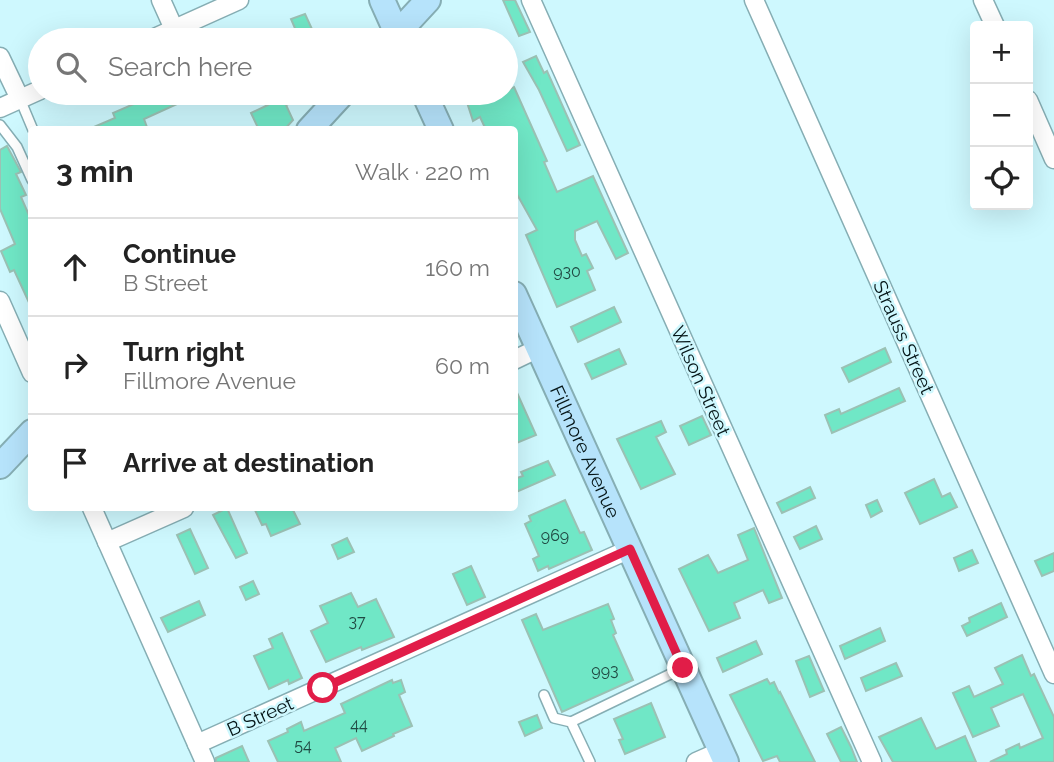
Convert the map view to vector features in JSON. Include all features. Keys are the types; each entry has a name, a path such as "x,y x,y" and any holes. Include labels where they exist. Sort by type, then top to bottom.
{"street":[{"path":"161,0 174,28"},
{"path":"176,28 239,0"},
{"path":"382,0 392,28"},
{"path":"404,28 428,0"},
{"name":"Wilson Street","path":"531,0 872,762"},
{"name":"Strauss Street","path":"754,0 1054,674"},
{"path":"984,0 993,21"},
{"path":"0,57 20,99"},
{"path":"0,108 28,95"},
{"path":"313,126 332,105"},
{"path":"430,105 439,126"},
{"path":"1033,111 1054,159"},
{"path":"0,301 28,364"},
{"name":"Fillmore Avenue","path":"518,303 723,756"},
{"path":"518,357 539,348"},
{"path":"0,466 28,436"},
{"path":"93,511 205,762"},
{"path":"107,542 177,511"},
{"name":"B Street","path":"197,744 630,549"},
{"path":"696,762 723,756"}],"lane":[{"path":"20,99 31,126"},
{"path":"0,125 17,147 28,171"},
{"path":"544,695 554,718 571,722 683,668"},
{"path":"571,722 590,762"}],"building":[{"path":"503,0 515,0 530,32 519,36 518,28 515,28"},
{"path":"305,14 311,28 295,28 291,19"},
{"path":"536,56 544,73 547,71 580,145 567,151 523,62"},
{"path":"518,96 547,161 544,162 557,192 593,176 628,253 616,259 597,221 575,231 575,240 582,256 586,254 593,268 587,271 595,290 557,307 526,235 537,230 518,196 518,126 484,126 480,117 473,121 468,105 518,105"},
{"path":"131,105 175,105 144,119 147,126 96,126 115,118 113,113"},
{"path":"268,105 286,105 293,120 288,126 257,126 251,113"},
{"path":"7,146 21,172 16,174 26,195 21,197 28,213 28,300 14,270 10,272 1,251 15,244 0,209 0,150"},
{"path":"614,307 621,322 578,342 571,327"},
{"path":"885,348 891,362 849,382 842,368"},
{"path":"619,349 626,364 592,379 585,364"},
{"path":"899,388 905,401 832,433 825,415 839,409 841,414"},
{"path":"518,395 536,435 518,442"},
{"path":"702,416 711,435 689,445 680,426"},
{"path":"661,421 666,432 656,437 675,474 641,489 617,439"},
{"path":"548,461 555,475 518,491 518,478 523,476 521,472"},
{"path":"934,479 942,497 950,493 957,507 920,524 905,493"},
{"path":"810,487 815,498 782,513 777,503"},
{"path":"565,500 580,533 584,532 592,550 549,569 548,566 538,571 533,559 539,556 525,524 531,521 529,516"},
{"path":"877,500 882,511 871,517 866,505"},
{"path":"228,511 247,553 236,558 213,515"},
{"path":"255,511 294,511 300,524 271,536 266,524 262,525"},
{"path":"816,526 822,539 800,549 794,537"},
{"path":"754,528 782,598 769,603 763,590 734,603 740,618 709,631 679,569 708,555 718,573 748,560 738,535"},
{"path":"190,529 208,568 195,574 177,535"},
{"path":"347,538 354,552 338,559 332,545"},
{"path":"972,550 978,563 959,571 954,558"},
{"path":"1054,553 1054,571 1042,576 1035,561"},
{"path":"471,566 485,597 467,605 453,574"},
{"path":"253,581 259,594 246,600 240,587"},
{"path":"351,593 358,607 376,599 394,637 326,662 311,631 328,623 320,606"},
{"path":"199,601 205,615 168,632 161,618"},
{"path":"1001,603 1007,617 967,636 962,626 970,622 969,618"},
{"path":"608,604 614,619 611,620 616,633 613,635 633,680 562,712 522,620 536,614 543,630"},
{"path":"880,628 885,641 845,659 840,646"},
{"path":"282,633 302,678 289,684 288,680 269,689 254,656 273,648 269,639"},
{"path":"756,641 762,654 723,672 717,658"},
{"path":"1022,655 1054,717 1054,762 990,762 1007,754 1006,750 1019,744 1020,748 1043,738 1023,694 991,708 999,726 973,737 953,693 969,686 974,697 1003,684 995,668"},
{"path":"809,656 824,691 810,697 796,661"},
{"path":"896,663 902,676 866,691 861,678"},
{"path":"767,679 770,684 774,682 780,692 815,762 780,762 777,756 763,761 730,695"},
{"path":"392,680 393,683 401,680 405,692 399,695 412,726 362,751 356,738 335,748 341,762 278,762 268,741 288,732 287,729 301,722 304,731 345,713 341,704"},
{"path":"651,703 665,737 625,754 619,740 623,739 614,719"},
{"path":"537,715 542,728 525,736 519,722"},
{"path":"921,718 936,749 965,736 976,762 893,762 879,737"},
{"path":"841,727 857,762 841,762 827,734"},
{"path":"242,746 249,762 216,762 216,758"}],"route":[{"path":"323,688 630,549 683,668"}]}
